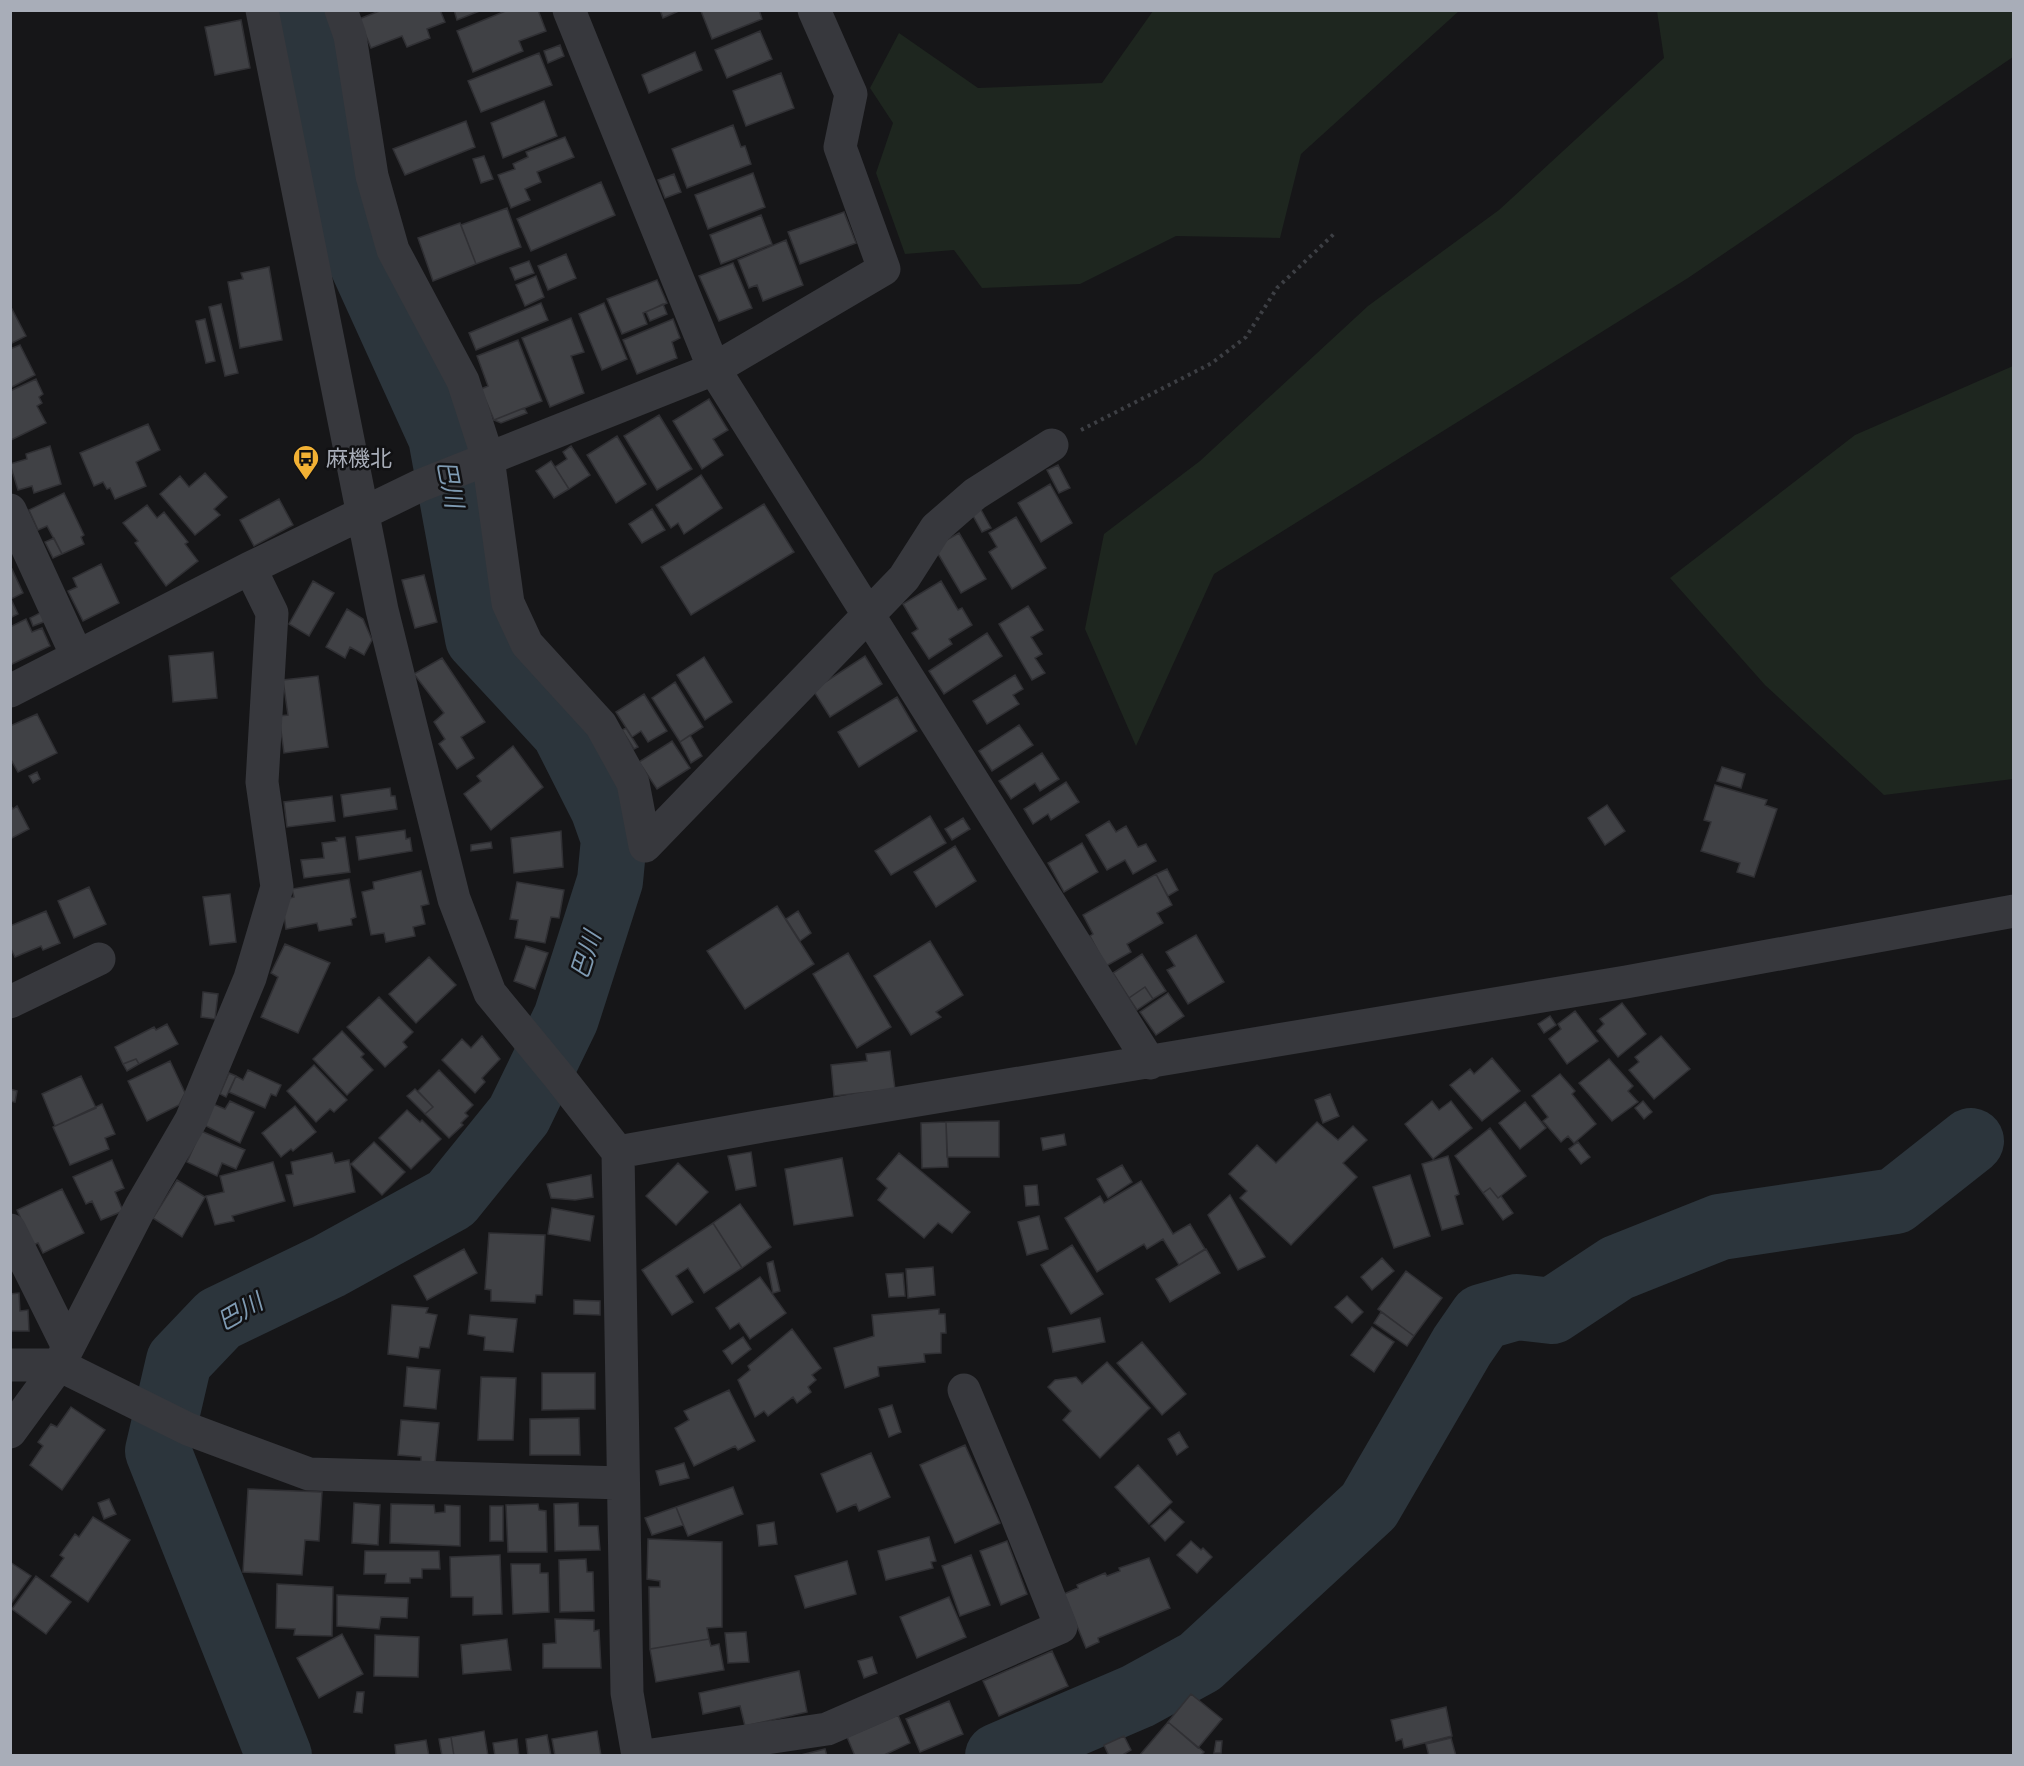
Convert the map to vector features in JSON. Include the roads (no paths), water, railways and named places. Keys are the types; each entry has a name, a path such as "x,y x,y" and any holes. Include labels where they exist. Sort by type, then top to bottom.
{"street":[{"path":"262,10 382,610 454,899 490,993 618,1152 627,1693 638,1755"},
{"path":"341,10 350,36 372,176 393,250 463,381 488,458 508,603 527,644 601,725 633,783 645,846 904,578 936,528 975,494 1052,445"},
{"path":"569,10 714,369 1150,1063"},
{"path":"10,691 250,568 419,486 714,369 884,269 840,147 851,94 814,10"},
{"path":"10,510 77,656"},
{"path":"10,1432 63,1356 141,1206 191,1120 249,978 277,887 262,782 272,613 250,568"},
{"path":"618,1152 1626,982 2013,911"},
{"path":"10,1002 99,959"},
{"path":"10,1230 22,1276 63,1356 142,1407 188,1429 309,1474 624,1483"},
{"path":"10,1365 63,1356"},
{"path":"645,1755 826,1729 1061,1627 964,1390"}],"waterway":[{"name":"巴川","path":"279,1756 158,1451 179,1361 219,1319 329,1266 451,1199 519,1115 566,1018 610,881 614,839 603,808 564,731 478,638 441,437 352,241 316,45 304,10"},
{"path":"998,1756 1138,1696 1200,1662 1369,1506 1462,1346 1482,1317 1517,1307 1552,1311 1617,1268 1720,1227 1895,1201 1971,1141"}],"place":[{"name":"麻機北","path":"306,481"}]}
